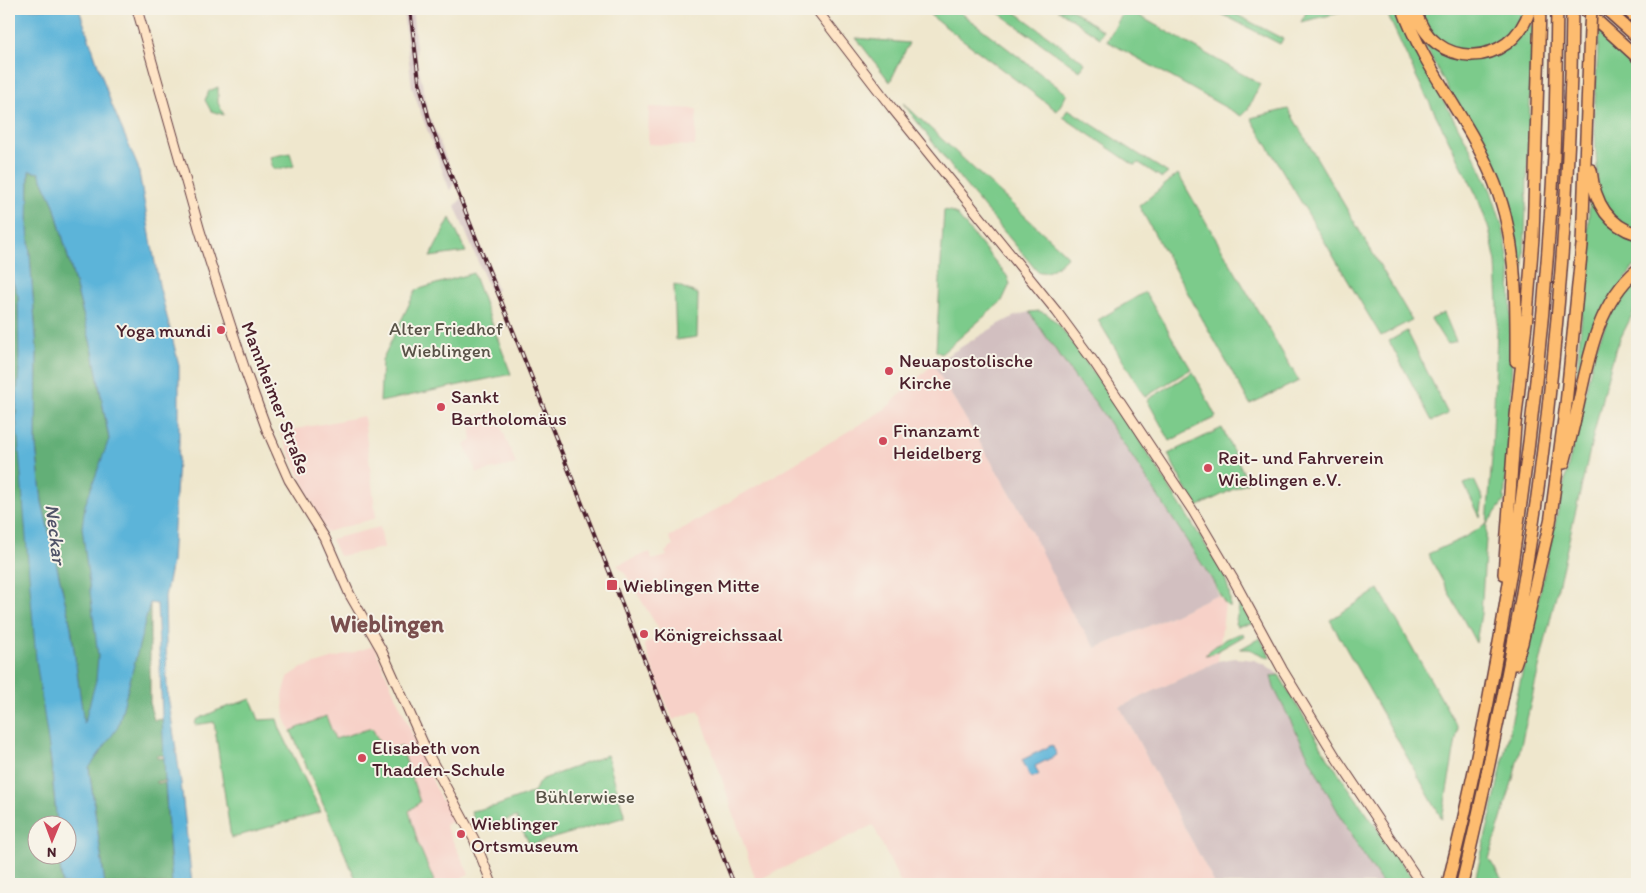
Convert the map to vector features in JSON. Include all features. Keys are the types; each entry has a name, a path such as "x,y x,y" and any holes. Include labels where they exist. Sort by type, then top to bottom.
{"highway":[{"path":"1403,9 1421,50 1472,137 1485,163 1497,189 1507,224 1516,298 1515,425"},
{"path":"1415,9 1422,26 1433,40 1456,52 1473,55 1498,50 1512,40 1523,27 1530,9"},
{"path":"1502,628 1500,601 1506,557 1515,425 1533,238 1540,9"},
{"path":"1448,884 1463,824 1502,628 1514,559 1525,473 1538,360 1554,153 1557,9"},
{"path":"1584,9 1637,58"},
{"path":"1550,523 1566,404 1582,245 1591,9"},
{"path":"1606,9 1637,38"},
{"path":"1626,9 1637,19"},
{"path":"1462,884 1503,702 1540,474 1562,256 1568,152 1572,10"},
{"path":"1587,127 1591,172 1597,200 1612,221 1637,234"},
{"path":"1503,702 1522,643 1588,361 1607,308 1618,290 1637,270"}],"main road":[{"name":"Mannheimer Straße","path":"137,9 200,230 245,370 267,430 289,480 325,538 350,595 383,654 428,754 474,839 492,884"},
{"path":"816,9 892,108 1057,312 1094,362 1193,511 1232,577 1282,669 1336,759 1421,884"}],"shaded area":[{"path":"403,9 412,9 417,59 428,113 455,181 450,191 412,87"},
{"path":"649,107 697,109 695,146 648,144"},
{"path":"462,198 497,290 491,293 455,206"},
{"path":"1029,312 1078,382 1095,402 1141,470 1211,578 1219,596 1211,597 1096,648 1071,612 1022,513 933,364 1001,323"},
{"path":"933,364 1022,513 1096,648 1211,597 1219,596 1225,604 1218,661 1120,707 1215,884 901,884 873,825 756,881 699,710 673,720 644,644 663,636 624,572 617,565 650,552 652,560 667,556 665,552 673,546 669,537 885,409"},
{"name":"Sankt Bartholomäus","path":"495,411 516,464 477,473 464,444 472,441 469,417"},
{"path":"364,416 376,518 326,532 280,432"},
{"path":"380,527 384,548 339,556 331,539"},
{"name":"Elisabeth von Thadden-Schule","path":"374,646 441,800 447,802 457,819 445,825 469,874 462,877 461,884 358,884 285,718 283,695 288,677 302,668"},
{"path":"1235,658 1254,660 1266,665 1279,675 1330,761 1416,884 1215,884 1120,707 1218,661"}],"green space":[{"path":"934,9 956,9 1067,94 1057,111 930,15"},
{"path":"993,9 1011,9 1085,63 1080,71"},
{"path":"1057,9 1071,9 1103,31 1100,38"},
{"path":"1125,9 1260,84 1248,109 1241,116 1107,41"},
{"path":"1212,9 1226,9 1283,39 1280,44"},
{"path":"1308,9 1356,9 1301,22"},
{"path":"1385,9 1397,9 1409,40 1473,153 1491,191 1503,228 1510,268 1512,355 1510,420 1504,501 1487,524 1492,457 1498,306 1496,262 1489,229 1477,196 1415,74"},
{"path":"1408,9 1525,9 1524,33 1530,24 1533,25 1523,286 1512,219 1500,181 1484,149 1441,76"},
{"path":"1599,31 1637,71 1637,264 1631,270 1585,354 1576,378 1590,195 1602,217 1611,226 1598,189 1594,116"},
{"path":"856,38 909,43 890,82"},
{"path":"218,87 218,103 224,115 211,111 205,100 209,91"},
{"path":"903,103 1068,256 1050,271 1037,271 962,181"},
{"path":"1068,109 1168,173 1162,178 1139,163 1134,165 1063,117"},
{"path":"1288,109 1412,320 1381,336 1251,118"},
{"path":"290,153 294,166 273,169 270,157"},
{"path":"29,171 39,173 54,205 93,352 109,439 150,603 150,706 154,720 165,719 166,755 156,756 157,758 166,758 167,781 157,781 157,783 165,783 172,884 105,884 89,767 118,726 139,644 85,737 71,627 42,502 36,446 37,350 28,228"},
{"path":"1178,174 1299,381 1250,404 1139,206"},
{"path":"944,210 951,211 957,215 1007,276 1010,284 1002,301 941,354 936,351"},
{"path":"450,218 466,252 430,257"},
{"path":"9,271 18,296 19,367 16,415 56,816 28,816 28,866 60,866 62,884 9,884"},
{"name":"Alter Friedhof Wieblingen","path":"473,273 511,374 380,402 382,360 416,290"},
{"path":"1637,278 1637,305 1616,347 1604,390 1513,779 1489,859 1505,884 1474,884 1595,350 1617,302"},
{"path":"674,284 698,294 697,337 676,340"},
{"path":"1145,292 1191,369 1145,397 1098,320"},
{"path":"1039,311 1047,314 1060,326 1119,408 1222,571 1229,593 1230,607 1225,604 1211,578 1095,402 1078,382 1029,312"},
{"path":"1444,313 1456,341 1447,344 1431,319"},
{"path":"1407,331 1448,414 1432,421 1389,341"},
{"path":"1193,372 1216,417 1170,441 1147,400"},
{"name":"Reit- und Fahrverein Wieblingen e.V.","path":"1222,428 1248,482 1195,508 1168,454"},
{"path":"1474,480 1483,499 1480,517 1464,484"},
{"path":"1487,524 1481,614 1476,643 1428,554 1463,538"},
{"path":"1379,589 1458,728 1442,819 1330,620"},
{"path":"1238,598 1253,624 1237,626 1235,624 1239,608"},
{"path":"1243,633 1244,636 1212,654 1205,655 1222,641"},
{"path":"1260,638 1270,656 1269,658 1249,649 1240,649"},
{"path":"1279,675 1330,761 1416,884 1383,884 1353,838 1325,788 1274,688 1271,676"},
{"path":"251,699 259,720 277,719 280,729 321,812 231,838 214,722 195,725 196,720"},
{"path":"326,716 335,739 372,728 385,753 401,746 420,802 409,811 418,843 434,881 427,884 358,884 291,731"},
{"name":"Bühlerwiese","path":"607,755 625,817 530,845 516,817 477,829 471,811 496,806 534,792 539,782 543,779"}],"water":[{"path":"9,9 79,9 111,103 138,167 159,285 179,365 179,444 172,562 165,597 167,689 181,783 192,884 172,884 165,783 157,604 150,603 118,727 89,768 105,884 62,884 60,866 78,866 78,816 56,816 51,762 36,660 16,415 19,367 18,296 9,271","holes":["29,171 39,173 54,205 93,352 109,439 85,505 82,527 98,656 96,680 84,724 71,627 42,502 36,446 37,350 28,228"]},
{"path":"1052,745 1057,755 1035,766 1039,775 1031,778 1022,760"}],"railway":[{"path":"410,9 419,81 430,123 734,884"}],"place":[{"name":"Yoga mundi","path":"221,330"},
{"name":"Neuapostolische Kirche","path":"889,371"},
{"name":"Sankt Bartholomäus","path":"441,407"},
{"name":"Finanzamt Heidelberg","path":"883,441"},
{"name":"Reit- und Fahrverein Wieblingen e.V.","path":"1208,468"},
{"name":"Wieblingen Mitte","path":"612,585"},
{"name":"Königreichssaal","path":"644,634"},
{"name":"Elisabeth von Thadden-Schule","path":"362,758"},
{"name":"Wieblinger Ortsmuseum","path":"461,834"}],"district":[{"name":"Wieblingen","path":"387,623"}],"water label":[{"name":"Neckar","path":"56,534"}]}
